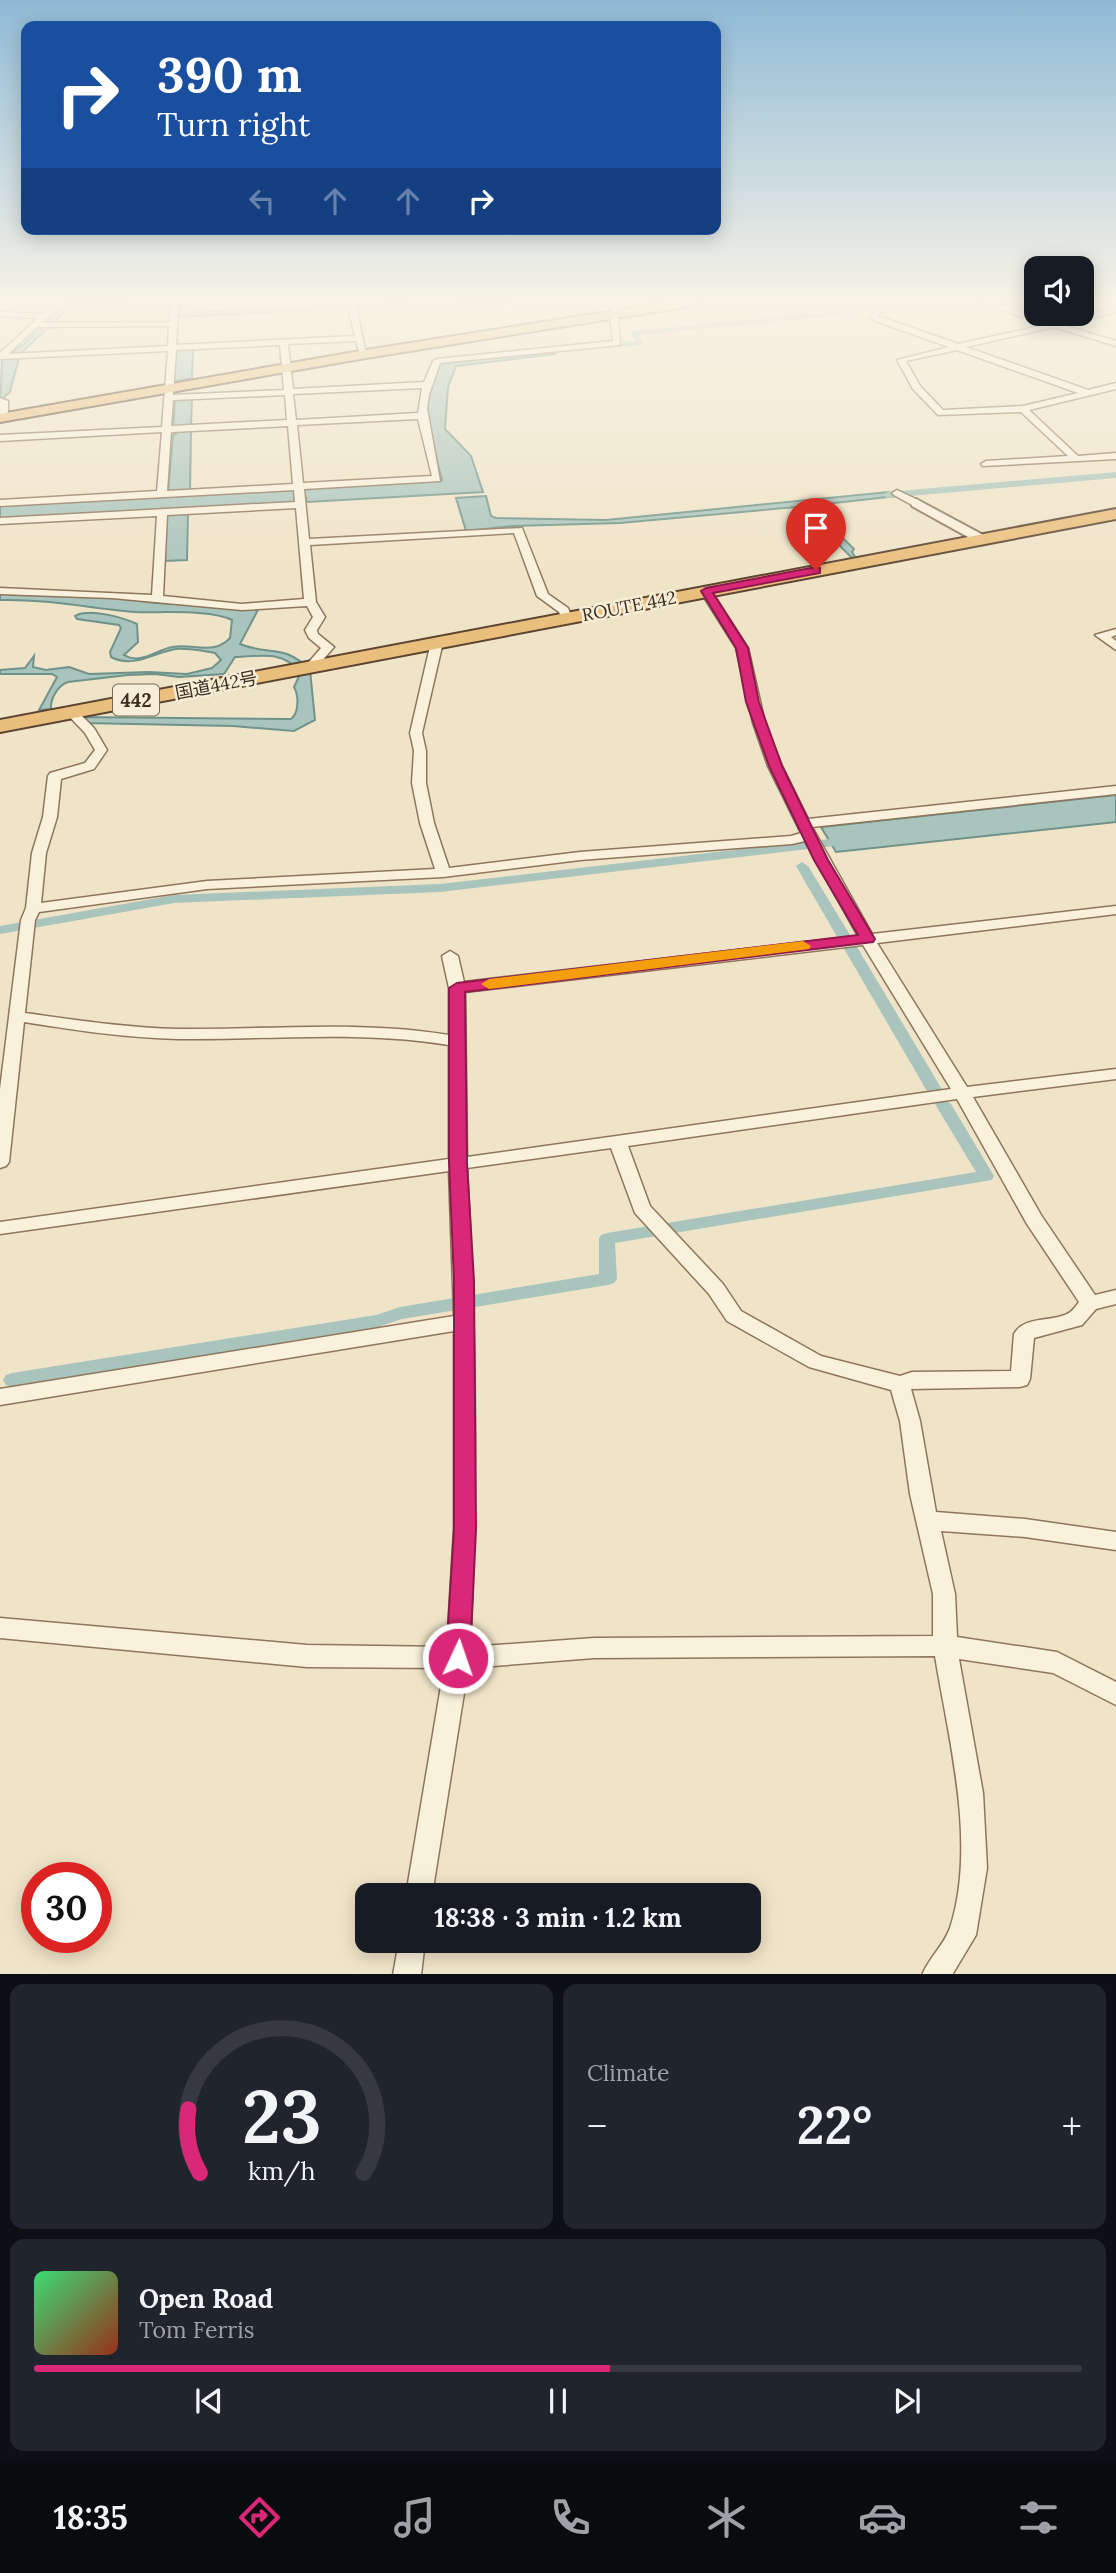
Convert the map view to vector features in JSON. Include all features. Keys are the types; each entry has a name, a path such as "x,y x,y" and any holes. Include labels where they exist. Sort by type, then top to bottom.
{"highway":[{"path":"0,417 150,394"},
{"name":"ROUTE 442","path":"314,666 1116,514"},
{"name":"国道442号","path":"0,726 314,666"}],"street":[{"path":"162,494 170,394"},
{"path":"289,394 310,603 319,617 311,630 313,636 328,647 314,666"},
{"path":"0,503 437,479 420,416 424,394"},
{"path":"923,394 940,413 1023,409 1083,394"},
{"path":"0,417 2,401"},
{"path":"1023,409 1076,458"},
{"path":"0,438 420,416"},
{"path":"986,464 1116,456"},
{"path":"897,493 981,539"},
{"path":"0,521 300,503"},
{"path":"157,600 162,513"},
{"path":"306,542 517,530 542,596 564,610 566,618"},
{"path":"0,591 112,595 243,607 310,603"},
{"path":"706,591 742,648 752,702 777,769 807,832 909,1012 962,1093 1034,1219 1090,1303"},
{"path":"1116,632 1101,635 1116,646"},
{"path":"437,642 416,733 420,751 419,783 427,823 443,873"},
{"path":"0,1162 11,1017 27,942 39,853 50,817 55,776 93,766 102,750 90,731 71,712"},
{"path":"29,921 207,885 443,873 580,856 792,839 807,832 1116,790"},
{"path":"457,988 1116,910"},
{"path":"421,1883 458,1658 465,1529 464,1281 458,1163 457,988 450,956"},
{"path":"11,1017 121,1031 179,1034 367,1030 415,1032 456,1041"},
{"path":"0,1228 1116,1073"},
{"path":"617,1141 642,1209 716,1289 734,1316 816,1362 886,1378 900,1385 910,1421 921,1494 944,1594 945,1646 970,1793 974,1868 962,1935 937,1974"},
{"path":"900,1385 912,1380 1020,1379 1024,1334 1035,1328 1075,1320 1090,1303 1116,1297"},
{"path":"0,1397 463,1317"},
{"path":"928,1521 1025,1528 1116,1541"},
{"path":"0,1628 307,1656 458,1658 594,1648 945,1646 1057,1663 1116,1694"},
{"path":"407,1974 410,1953"}],"water":[{"path":"1,394 7,394 4,397 0,414"},
{"path":"429,394 447,394 445,429 471,456 483,492 307,502 306,498 294,498 294,503 0,519 0,505 293,489 294,494 303,493 306,488 442,480 425,416"},
{"path":"192,399 191,426 173,427 175,400"},
{"path":"173,430 191,430 190,491 168,492 173,435 176,434"},
{"path":"889,492 896,496 817,505 812,508 854,549 852,552 857,560 803,509 796,507 620,523 513,526 466,531 456,498 486,496 491,516 496,518 606,520"},
{"path":"188,513 187,560 164,561 167,514"},
{"path":"0,593 110,597 156,603 259,608 240,644 284,653 310,670 315,720 294,731 233,726 83,723 79,717 291,719 296,713 297,704 294,687 301,672 286,660 271,656 235,657 224,674 179,677 128,675 68,682 55,693 51,709 39,710 57,677 52,674 0,674 0,670 25,668 34,656 33,667 46,670 69,667 89,674 149,672 187,674 212,668 221,660 215,653 181,649 136,661 119,660 111,657 110,652 121,628 119,625 77,619 75,616 97,613 137,624 138,642 124,655 130,658 148,656 172,647 217,646 230,638 232,620 212,614 135,612 51,602 0,600"},
{"path":"1116,795 1116,822 836,852 821,827"}],"waterway":[{"path":"887,495 1116,475"},
{"path":"0,930 174,899 440,888 847,841"},
{"path":"802,866 843,935"},
{"path":"850,947 935,1091"},
{"path":"12,1380 378,1321 400,1313 608,1279 607,1239 986,1176 943,1104"}],"slow traffic":[{"path":"489,984 803,946"}],"route":[{"path":"458,1658 465,1529 464,1281 458,1163 457,988 868,939 821,860 775,766 752,702 742,648 706,591 816,570"}]}
